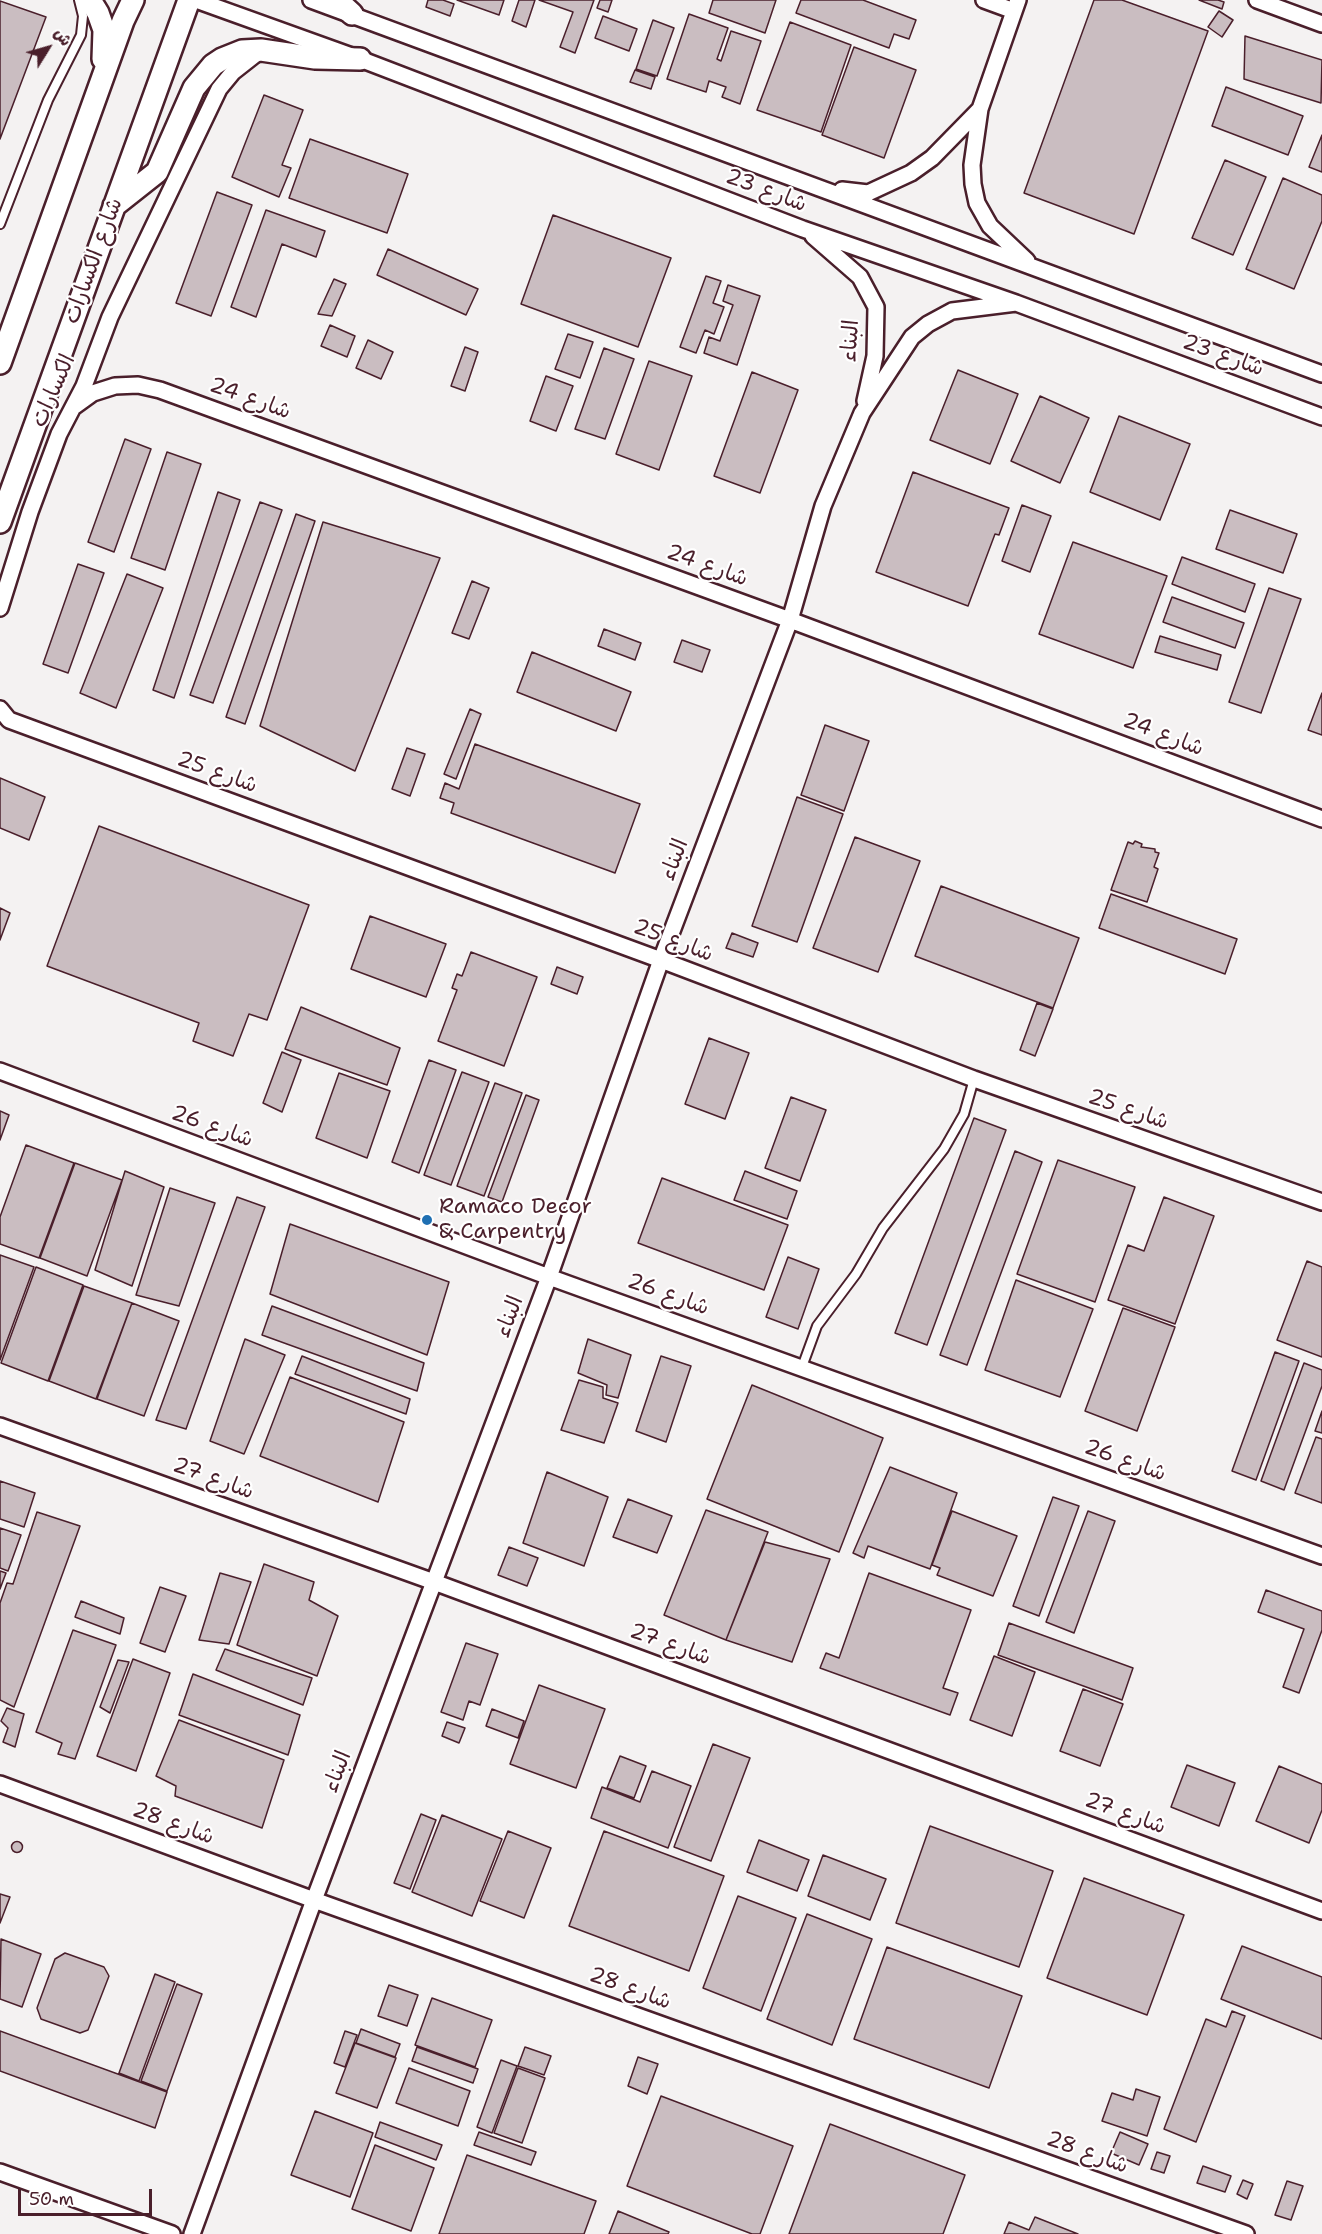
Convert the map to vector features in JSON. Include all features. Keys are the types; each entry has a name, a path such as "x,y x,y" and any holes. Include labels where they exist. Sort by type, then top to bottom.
{"street":[{"path":"90,0 104,30 105,50 98,92"},
{"path":"0,363 133,0"},
{"name":"شارع الكسارات","path":"0,522 189,0"},
{"name":"شارع 23","path":"196,0 360,59 803,229 1016,303 1322,417"},
{"name":"شارع 23","path":"312,0 345,7 818,187 1322,374"},
{"path":"984,0 1016,5 980,109 972,165 973,184 977,203 990,226 1032,266"},
{"path":"1257,0 1322,24"},
{"path":"114,206 156,172 194,88 213,65 242,51 261,50 315,58 360,59"},
{"name":"الكسارات","path":"0,608 30,512 56,441 75,406 110,318 219,89 233,72 261,50"},
{"path":"818,187 868,193 892,184 932,158 980,109"},
{"name":"البناء","path":"192,2234 314,1900 549,1276 661,960 790,620 823,506 862,413 875,356 876,307 860,277 837,255 803,229"},
{"name":"البناء","path":"862,413 912,337 928,324 952,311 1016,303"},
{"name":"شارع 24","path":"75,406 93,393 115,386 138,385 160,390 790,620 1322,819"},
{"name":"شارع 25","path":"3,717 661,960 974,1080 1322,1202"},
{"name":"شارع 26","path":"0,1071 549,1276 1322,1556"},
{"name":"شارع 27","path":"0,1426 434,1581 1322,1911"},
{"name":"شارع 28","path":"0,1784 314,1900 1246,2234"},
{"path":"0,2172 172,2234"}],"lane":[{"path":"0,224 48,100 81,35 83,16 79,0"},
{"path":"802,1367 817,1326 856,1274 883,1228 944,1149 964,1114 974,1080"}],"building":[{"path":"428,0 443,0 454,4 450,16 426,7"},
{"path":"457,0 504,0 499,15"},
{"path":"519,0 535,0 526,27 512,21"},
{"path":"539,0 594,0 575,53 560,47 573,12"},
{"path":"600,0 612,0 608,12 597,8"},
{"path":"713,0 776,0 765,33 709,13"},
{"path":"801,0 863,0 916,20 909,39 894,34 889,48 796,13"},
{"path":"1094,0 1122,0 1208,31 1134,234 1024,193"},
{"path":"1199,0 1218,0 1224,2 1222,9"},
{"path":"0,1 46,17 0,139"},
{"path":"1219,11 1233,20 1222,37 1208,27"},
{"path":"689,14 728,28 717,59 721,61 731,31 761,41 740,104 722,97 726,87 709,81 706,92 667,79"},
{"path":"603,16 637,29 629,51 595,38"},
{"path":"653,20 674,28 657,76 636,69"},
{"path":"790,22 851,45 821,132 757,110"},
{"path":"1245,36 1322,60 1321,103 1244,79"},
{"path":"854,47 916,70 884,158 822,135"},
{"path":"635,70 655,77 651,89 630,82"},
{"path":"1226,87 1303,116 1288,155 1212,126"},
{"path":"264,95 303,110 282,165 291,168 279,197 232,177"},
{"path":"1322,135 1322,172 1309,167"},
{"path":"310,139 408,174 387,233 289,198"},
{"path":"1225,160 1266,177 1233,255 1192,238"},
{"path":"1283,178 1322,195 1322,221 1294,289 1246,269"},
{"path":"217,192 252,205 211,316 176,303"},
{"path":"266,210 325,231 316,257 282,244 256,317 231,307"},
{"path":"553,215 671,258 638,347 521,304"},
{"path":"388,249 478,289 466,315 377,275"},
{"path":"706,276 721,281 713,303 724,307 714,334 705,330 696,353 680,347"},
{"path":"334,279 346,284 332,316 318,314"},
{"path":"728,285 760,296 737,365 704,353 709,337 720,341 733,305 723,301"},
{"path":"330,325 355,336 347,357 321,346"},
{"path":"568,334 593,342 580,378 555,369"},
{"path":"368,340 393,352 381,379 356,368"},
{"path":"465,347 478,352 465,391 451,386"},
{"path":"604,348 634,359 605,439 575,429"},
{"path":"649,361 692,376 659,470 616,454"},
{"path":"958,370 1018,394 990,464 930,440"},
{"path":"752,372 798,390 760,493 714,476"},
{"path":"546,376 573,386 556,431 530,421"},
{"path":"1040,396 1089,418 1060,483 1011,461"},
{"path":"1119,416 1190,444 1160,520 1090,492"},
{"path":"125,439 151,449 114,552 88,542"},
{"path":"167,452 201,464 165,570 131,558"},
{"path":"913,472 1009,508 999,535 995,534 968,606 876,572"},
{"path":"218,492 240,500 174,698 153,690"},
{"path":"260,502 282,510 213,703 190,695"},
{"path":"1022,505 1051,516 1030,572 1002,561"},
{"path":"1230,510 1297,534 1283,573 1216,549"},
{"path":"296,514 315,521 245,724 226,717"},
{"path":"323,522 440,558 355,771 260,726"},
{"path":"1073,542 1167,576 1133,668 1039,634"},
{"path":"1182,557 1255,584 1245,612 1172,584"},
{"path":"78,564 104,573 68,673 43,664"},
{"path":"127,574 163,588 116,708 80,693"},
{"path":"472,581 489,588 469,639 452,633"},
{"path":"1269,588 1301,599 1261,713 1229,702"},
{"path":"1172,597 1244,623 1235,648 1163,622"},
{"path":"604,629 641,643 635,660 598,646"},
{"path":"1160,636 1221,655 1217,670 1155,652"},
{"path":"682,640 710,650 702,672 674,662"},
{"path":"532,652 631,692 616,731 517,692"},
{"path":"1322,693 1322,735 1308,730"},
{"path":"470,709 481,714 456,779 444,774"},
{"path":"825,725 869,741 844,811 801,795"},
{"path":"475,744 640,804 615,873 451,813 454,803 440,798 445,783 459,789"},
{"path":"407,748 425,754 410,796 392,789"},
{"path":"0,778 45,797 29,840 0,828"},
{"path":"797,797 843,814 797,942 752,926"},
{"path":"99,826 309,905 267,1020 249,1014 233,1056 193,1041 199,1023 47,966"},
{"path":"855,837 920,861 878,972 813,948"},
{"path":"1135,841 1142,844 1141,847 1155,849 1155,852 1159,853 1154,867 1158,869 1147,902 1111,890 1128,842 1133,844"},
{"path":"941,886 1079,938 1053,1008 915,956"},
{"path":"1111,894 1237,939 1225,974 1099,928"},
{"path":"0,908 10,913 0,940"},
{"path":"370,916 446,944 426,997 351,969"},
{"path":"732,933 758,943 753,957 726,948"},
{"path":"471,952 537,977 504,1066 438,1041 457,990 452,988 457,974 462,976"},
{"path":"557,967 583,977 577,994 551,984"},
{"path":"1037,1003 1053,1009 1035,1056 1020,1050"},
{"path":"301,1007 400,1048 387,1085 285,1049"},
{"path":"709,1038 749,1053 725,1119 685,1104"},
{"path":"282,1052 301,1060 282,1112 263,1103"},
{"path":"429,1060 456,1070 419,1173 392,1162"},
{"path":"462,1072 489,1082 451,1185 424,1175"},
{"path":"339,1073 390,1091 367,1158 316,1138"},
{"path":"495,1083 522,1093 484,1196 457,1186"},
{"path":"526,1095 539,1100 502,1202 488,1197"},
{"path":"791,1097 826,1110 800,1181 765,1168"},
{"path":"0,1111 9,1115 0,1140"},
{"path":"974,1118 1006,1130 927,1345 895,1333"},
{"path":"26,1145 74,1163 39,1258 0,1244 0,1217"},
{"path":"1015,1151 1042,1162 967,1365 940,1355"},
{"path":"1058,1160 1135,1187 1095,1302 1017,1274"},
{"path":"75,1163 122,1180 87,1276 40,1258"},
{"path":"125,1171 164,1187 132,1286 95,1270"},
{"path":"745,1171 797,1191 787,1219 734,1200"},
{"path":"662,1178 788,1225 764,1290 638,1243"},
{"path":"170,1188 215,1203 179,1306 136,1295"},
{"path":"237,1197 265,1207 186,1429 156,1420"},
{"path":"1164,1197 1214,1216 1175,1324 1108,1300 1128,1245 1144,1251"},
{"path":"290,1224 449,1282 427,1355 270,1294"},
{"path":"0,1255 34,1267 0,1360"},
{"path":"788,1257 819,1269 798,1329 766,1317"},
{"path":"1307,1261 1322,1267 1322,1357 1277,1340"},
{"path":"36,1267 83,1285 48,1381 1,1363"},
{"path":"1016,1280 1093,1309 1060,1397 985,1370"},
{"path":"84,1286 132,1303 96,1399 49,1381"},
{"path":"132,1303 179,1321 144,1416 97,1399"},
{"path":"272,1306 424,1363 417,1391 262,1335"},
{"path":"1123,1308 1175,1327 1137,1431 1085,1411"},
{"path":"245,1339 285,1355 244,1454 210,1441"},
{"path":"588,1339 631,1355 618,1398 606,1395 607,1385 578,1373"},
{"path":"1275,1352 1299,1361 1256,1480 1232,1471"},
{"path":"302,1356 410,1399 406,1414 295,1374"},
{"path":"661,1356 691,1366 666,1442 636,1431"},
{"path":"1304,1363 1322,1370 1322,1386 1284,1490 1261,1481"},
{"path":"290,1377 404,1422 378,1502 260,1456"},
{"path":"579,1380 603,1387 603,1398 618,1403 604,1443 561,1430"},
{"path":"752,1385 883,1438 839,1552 707,1499"},
{"path":"1322,1411 1322,1433 1315,1431"},
{"path":"1316,1437 1322,1439 1322,1503 1295,1493"},
{"path":"890,1467 957,1493 930,1569 868,1546 864,1558 853,1553"},
{"path":"547,1472 608,1497 584,1566 523,1543"},
{"path":"0,1481 35,1493 24,1527 0,1519"},
{"path":"1053,1497 1079,1506 1039,1616 1013,1606"},
{"path":"628,1499 672,1516 657,1553 613,1537"},
{"path":"706,1510 768,1532 726,1640 664,1615"},
{"path":"952,1511 1017,1536 993,1596 937,1575 940,1568 932,1565"},
{"path":"1088,1511 1115,1521 1074,1633 1046,1622"},
{"path":"37,1512 80,1526 14,1707 0,1700 0,1603 7,1583 13,1584"},
{"path":"0,1528 21,1535 8,1571 0,1568"},
{"path":"765,1542 830,1559 792,1662 726,1640"},
{"path":"509,1547 538,1558 527,1586 498,1575"},
{"path":"264,1564 314,1582 309,1600 338,1616 317,1676 237,1645"},
{"path":"0,1571 6,1573 0,1589"},
{"path":"220,1573 251,1582 229,1644 199,1640"},
{"path":"869,1573 971,1610 943,1688 958,1693 950,1715 820,1668 826,1653 839,1658"},
{"path":"160,1587 186,1596 165,1652 140,1643"},
{"path":"1266,1590 1322,1611 1322,1630 1299,1693 1283,1687 1304,1629 1258,1612"},
{"path":"81,1601 124,1618 120,1634 75,1617"},
{"path":"1009,1623 1133,1668 1122,1700 998,1655"},
{"path":"73,1630 116,1645 75,1759 58,1754 62,1743 36,1732"},
{"path":"466,1643 498,1654 480,1705 469,1701 463,1720 441,1712"},
{"path":"225,1649 312,1678 303,1705 216,1670"},
{"path":"994,1656 1035,1672 1012,1736 970,1720"},
{"path":"133,1659 170,1673 136,1771 97,1756"},
{"path":"118,1660 129,1662 110,1713 100,1707"},
{"path":"193,1674 300,1715 288,1755 179,1715"},
{"path":"539,1685 605,1709 576,1788 510,1764"},
{"path":"1083,1689 1123,1704 1100,1766 1060,1751"},
{"path":"7,1708 24,1714 15,1747 3,1742 8,1728 1,1721"},
{"path":"492,1709 524,1721 518,1738 486,1726"},
{"path":"179,1720 284,1760 262,1828 175,1796 176,1786 156,1776"},
{"path":"447,1722 465,1728 459,1743 442,1736"},
{"path":"713,1744 750,1758 711,1861 674,1847"},
{"path":"620,1756 646,1766 634,1798 607,1788"},
{"path":"1187,1765 1235,1783 1219,1826 1171,1807"},
{"path":"1279,1766 1322,1784 1322,1810 1309,1843 1256,1821"},
{"path":"652,1771 691,1786 668,1848 591,1818 602,1787 640,1802"},
{"path":"421,1814 436,1820 410,1889 394,1883"},
{"path":"442,1815 502,1839 472,1916 412,1892"},
{"path":"930,1826 1053,1871 1019,1967 896,1923"},
{"path":"508,1831 551,1848 524,1918 480,1901"},
{"path":"604,1831 724,1876 689,1971 569,1926"},
{"path":"759,1840 809,1860 797,1891 747,1872"},
{"path":"17,1842 21,1843 21,1851 17,1852 13,1851 12,1847 13,1843"},
{"path":"823,1855 886,1879 870,1920 808,1896"},
{"path":"1084,1878 1184,1915 1147,2015 1047,1978"},
{"path":"0,1894 10,1897 0,1923"},
{"path":"738,1896 796,1918 761,2011 703,1988"},
{"path":"807,1914 872,1939 832,2045 767,2019"},
{"path":"1,1939 41,1954 22,2007 0,1999"},
{"path":"1242,1946 1322,1977 1322,2039 1221,1999"},
{"path":"887,1947 1022,1996 989,2088 854,2039"},
{"path":"65,1953 104,1967 109,1976 88,2030 80,2033 41,2019 37,2008 55,1959"},
{"path":"155,1974 175,1982 139,2081 119,2073"},
{"path":"177,1984 202,1994 167,2091 141,2081"},
{"path":"389,1985 418,1995 407,2026 378,2016"},
{"path":"432,1998 492,2020 475,2067 415,2045"},
{"path":"1232,2011 1245,2016 1196,2142 1164,2129 1206,2019 1226,2027"},
{"path":"361,2029 400,2044 395,2057 356,2043"},
{"path":"0,2031 167,2092 155,2128 0,2071"},
{"path":"345,2031 357,2035 345,2067 334,2063"},
{"path":"355,2043 396,2058 377,2108 336,2093"},
{"path":"417,2047 478,2069 473,2083 412,2061"},
{"path":"525,2047 551,2056 544,2075 518,2066"},
{"path":"638,2057 658,2064 647,2094 628,2086"},
{"path":"501,2060 517,2066 492,2133 477,2127"},
{"path":"409,2068 470,2091 458,2126 396,2103"},
{"path":"518,2068 545,2078 522,2143 494,2133"},
{"path":"1136,2089 1160,2097 1147,2136 1102,2121 1112,2093 1133,2100"},
{"path":"661,2096 793,2146 760,2234 752,2234 627,2186"},
{"path":"315,2111 373,2133 350,2197 291,2175"},
{"path":"380,2122 442,2145 436,2160 375,2137"},
{"path":"830,2124 965,2175 943,2234 789,2234"},
{"path":"479,2132 536,2152 531,2165 474,2145"},
{"path":"1120,2132 1148,2144 1139,2165 1111,2153"},
{"path":"375,2145 434,2168 411,2231 352,2209"},
{"path":"1157,2152 1170,2156 1164,2173 1151,2169"},
{"path":"467,2155 596,2201 584,2234 439,2234"},
{"path":"1203,2166 1231,2176 1225,2192 1197,2183"},
{"path":"1243,2180 1253,2184 1247,2199 1237,2194"},
{"path":"1287,2181 1303,2186 1291,2220 1275,2215"},
{"path":"618,2211 669,2232 668,2234 609,2234"},
{"path":"1035,2217 1078,2234 1004,2234 1009,2222 1029,2230"}],"place":[{"name":"Ramaco Decor & Carpentry","path":"427,1220"}]}
